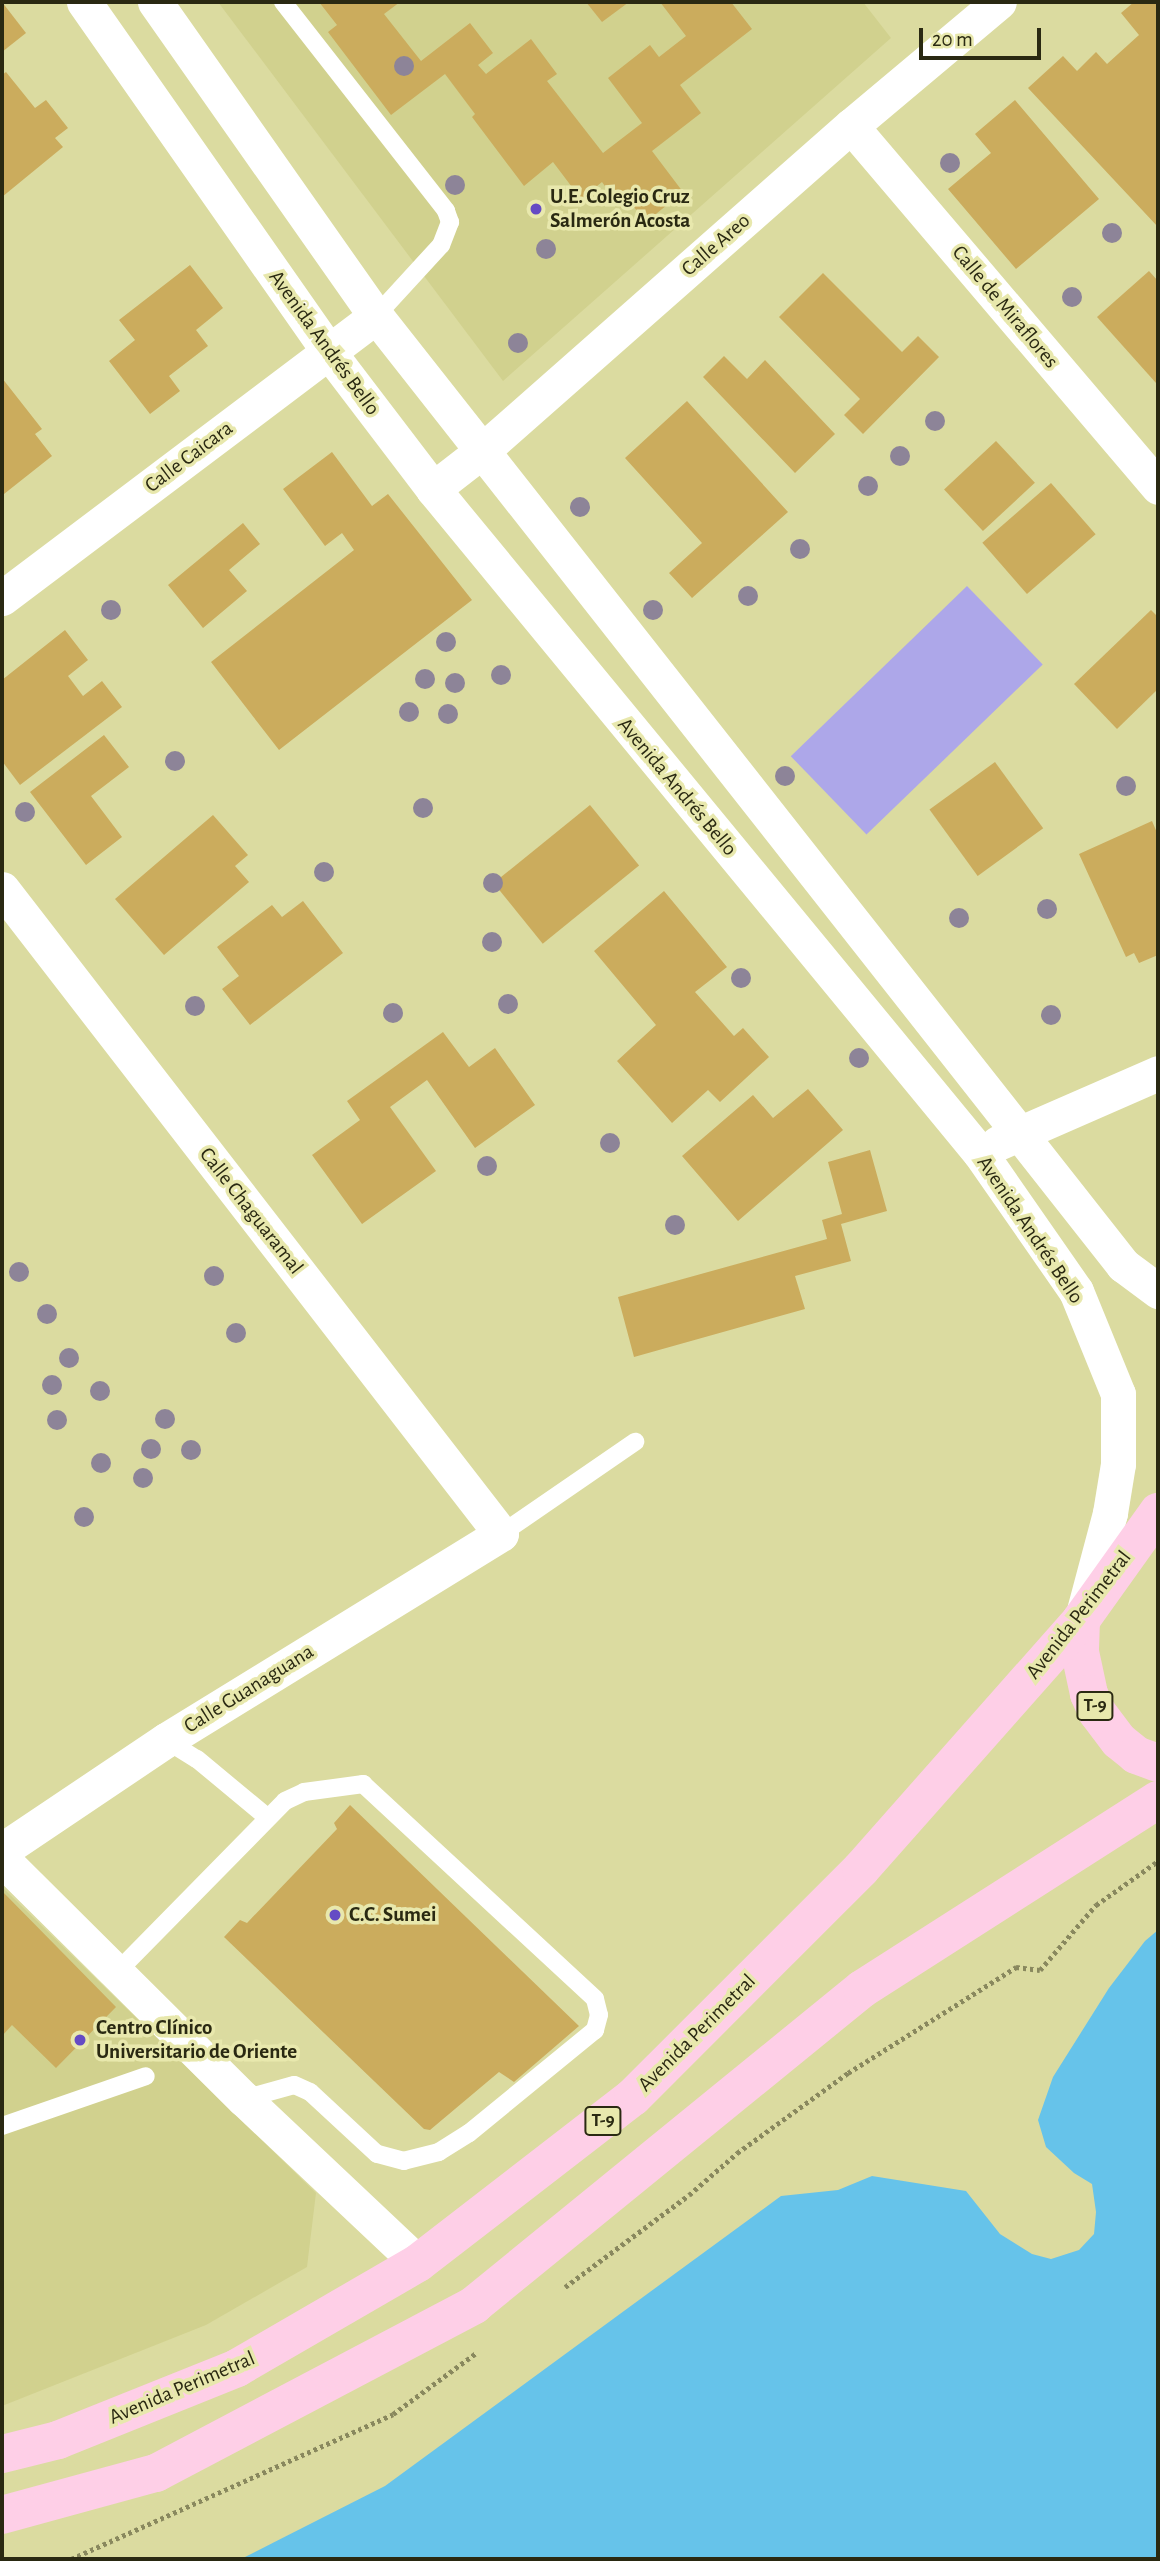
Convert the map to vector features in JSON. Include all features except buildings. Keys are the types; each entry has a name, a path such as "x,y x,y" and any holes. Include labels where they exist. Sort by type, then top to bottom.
{"main road":[{"name":"Avenida Perimetral","path":"2,2454 58,2440 237,2368 418,2263 633,2097 861,1869 1081,1620 1158,1512"},
{"name":"T-9","path":"1081,1620 1080,1652 1088,1694 1097,1712 1119,1741 1136,1755 1158,1763"},
{"path":"2,2515 156,2473 474,2305 862,1989 1158,1800"}],"street":[{"name":"Avenida Andrés Bello","path":"84,2 328,351 433,489 980,1153 1076,1291 1118,1394 1118,1464 1110,1513 1081,1620"},
{"name":"Avenida Andrés Bello","path":"155,2 376,316 1123,1265 1158,1291"},
{"name":"Calle Areo","path":"433,489 482,451 984,6"},
{"name":"Calle de Miraflores","path":"851,126 1158,487"},
{"name":"Calle Caicara","path":"2,598 376,316"},
{"name":"Calle Chaguaramal","path":"2,889 501,1534"},
{"path":"980,1153 1017,1132 1158,1073"},
{"name":"Calle Guanaguana","path":"2,1850 166,1740 501,1534"},
{"path":"2,1859 118,1971 244,2099 418,2263"}],"lane":[{"path":"283,2 446,211 450,222 441,245 376,316"},
{"path":"501,1534 635,1442"},
{"path":"166,1740 197,1759 268,1818"},
{"path":"118,1971 285,1801 304,1792 363,1784 595,1999 599,2015 595,2029 469,2133 439,2152 404,2161 377,2154 310,2092 294,2085 244,2099"},
{"path":"2,2126 146,2076"}],"shaded area":[{"name":"U.E. Colegio Cruz Salmerón Acosta","path":"218,2 863,2 891,38 503,381"},
{"path":"967,586 1043,664 866,835 791,756"},
{"name":"Centro Clínico Universitario de Oriente","path":"2,1887 316,2193 307,2267 206,2325 2,2406"}],"water":[{"path":"1158,1930 1158,2559 241,2559 385,2486 781,2196 838,2190 872,2176 966,2191 1000,2234 1032,2254 1051,2259 1079,2250 1094,2234 1096,2212 1092,2184 1074,2173 1046,2147 1038,2120 1053,2077 1109,1988 1145,1941"}],"place":[{"name":"U.E. Colegio Cruz Salmerón Acosta","path":"536,209"},
{"name":"C.C. Sumei","path":"335,1915"},
{"name":"Centro Clínico Universitario de Oriente","path":"80,2040"}]}
